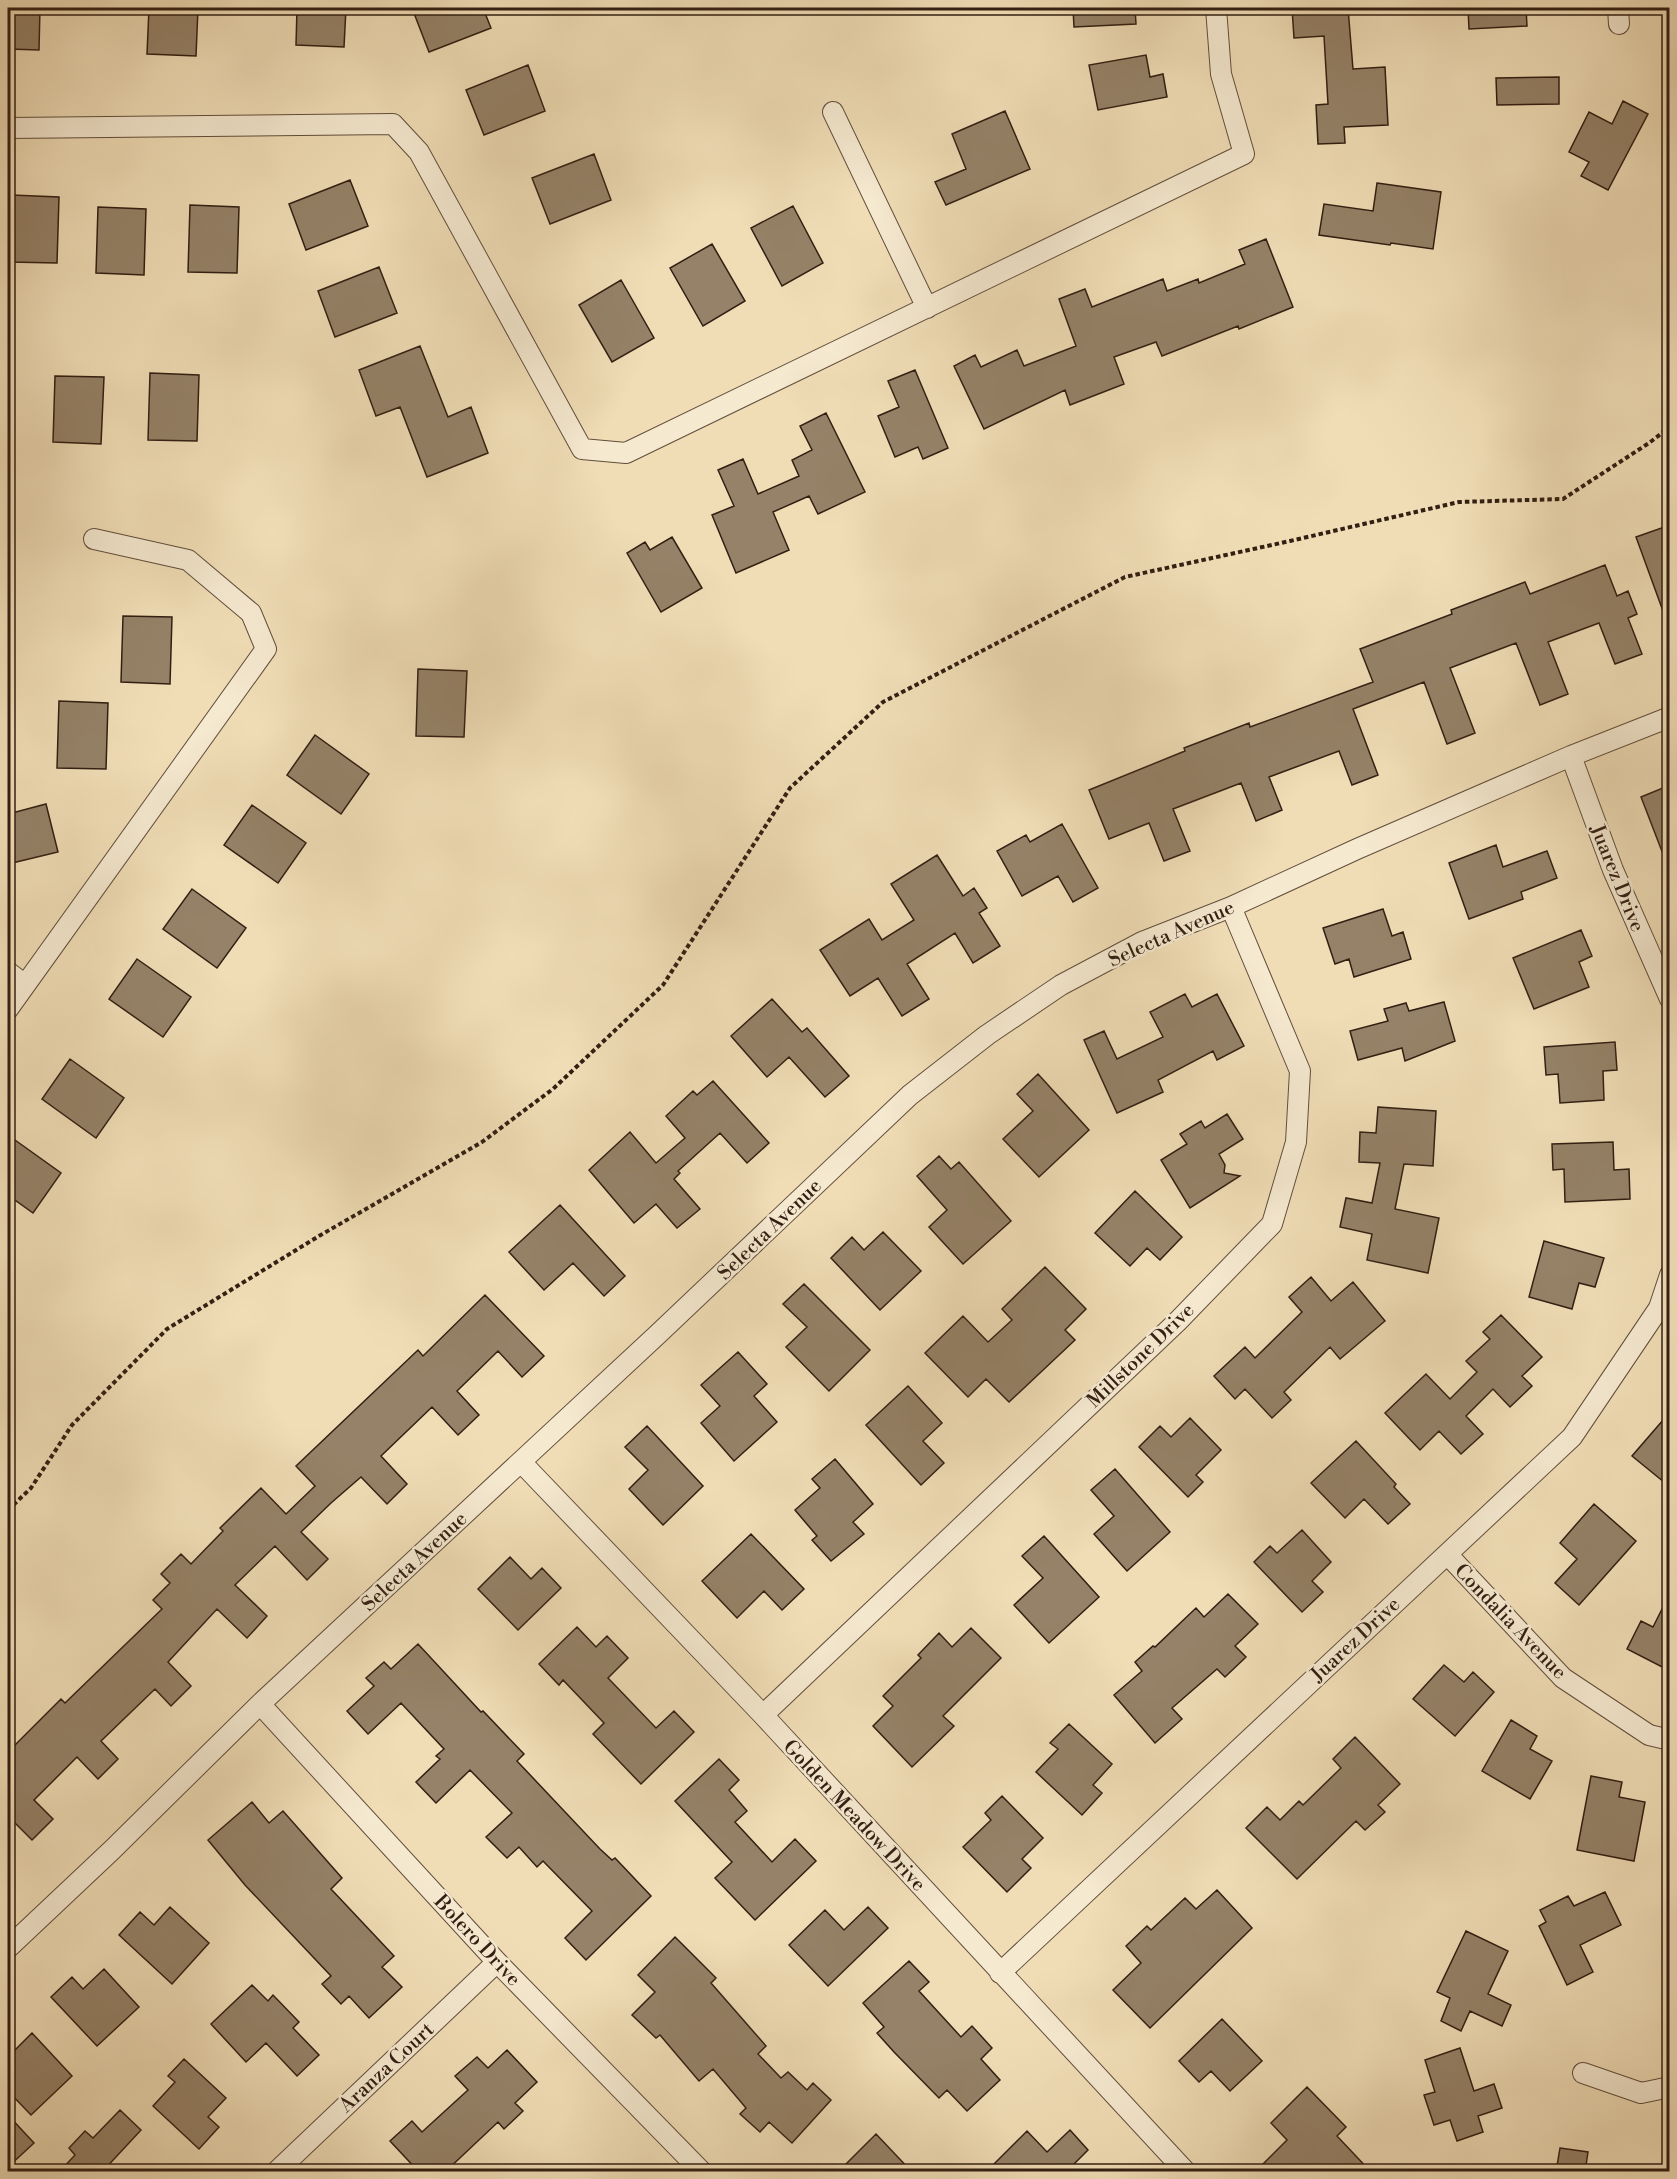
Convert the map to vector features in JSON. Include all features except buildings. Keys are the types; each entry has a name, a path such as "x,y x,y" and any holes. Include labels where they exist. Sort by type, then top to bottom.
{"street":[{"path":"8,128 393,124 419,152 582,449 626,453 1244,154 1221,74 1216,8"},
{"path":"833,112 927,308"},
{"path":"8,1009 266,650 251,613 189,560 94,539"},
{"name":"Selecta Avenue","path":"8,1948 112,1850 260,1704 521,1462 910,1095 987,1035 1061,985 1142,942 1231,907 1357,849 1571,756 1670,717"},
{"name":"Juarez Drive","path":"1571,756 1613,870 1670,999"},
{"name":"Millstone Drive","path":"763,1715 1177,1322 1272,1224 1296,1142 1300,1071 1231,907"},
{"path":"8,972 25,986"},
{"name":"Juarez Drive","path":"1000,1972 1572,1437 1664,1310 1670,1275"},
{"name":"Golden Meadow Drive","path":"521,1462 763,1715 1186,2172"},
{"name":"Condalia Avenue","path":"1447,1554 1563,1678 1649,1735 1670,1740"},
{"name":"Bolero Drive","path":"260,1704 497,1962 702,2172"},
{"name":"Aranza Court","path":"276,2172 497,1962"},
{"path":"1583,2073 1641,2093 1670,2087"}],"path":[{"path":"8,1510 31,1488 72,1425 167,1329 319,1236 482,1142 553,1089 663,985 790,788 883,702 1125,577 1290,542 1460,502 1563,499 1670,427"}]}
